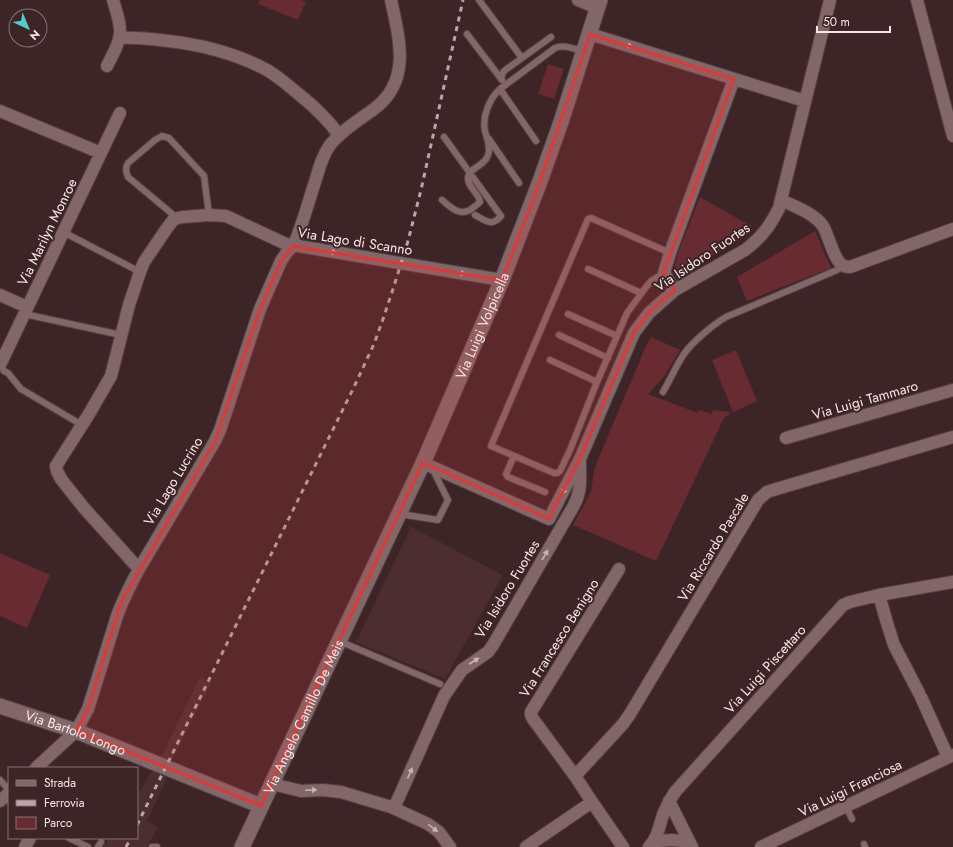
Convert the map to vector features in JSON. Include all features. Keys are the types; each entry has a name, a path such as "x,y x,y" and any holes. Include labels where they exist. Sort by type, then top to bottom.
{"street":[{"path":"107,66 116,48 120,30 113,0"},
{"name":"Via Lago Lucrino","path":"37,767 76,731 88,709 122,602 138,569 215,441 225,419 260,309 281,261 293,246 301,226 322,159 330,145 339,135 379,106 391,91 400,63 399,42 391,0"},
{"path":"578,0 599,4"},
{"name":"Via Isidoro Fuortes","path":"427,465 549,518 580,459 634,333 649,313 675,290 745,250 756,242 772,221 779,208 830,0"},
{"path":"917,0 953,136"},
{"name":"Via Luigi Volpicella","path":"339,642 399,513 427,465 539,184 561,122 599,4"},
{"path":"590,34 805,101"},
{"path":"119,38 146,38 203,46 251,62 283,81 317,109 339,135"},
{"path":"675,290 664,273 734,79"},
{"path":"0,111 101,153"},
{"name":"Via Marilyn Monroe","path":"2,368 120,113"},
{"path":"781,200 808,213 821,224 837,259 844,266 850,267 953,229"},
{"name":"Via Lago di Scanno","path":"177,218 209,215 226,216 293,246 502,280"},
{"path":"138,569 84,508 61,479 56,466 111,376 129,305 144,262 167,228 174,219 177,218"},
{"path":"0,295 28,311"},
{"name":"Via Luigi Tammaro","path":"786,438 953,390"},
{"name":"Via Riccardo Pascale","path":"575,776 623,724 630,714 758,500 762,496 773,490 953,437"},
{"name":"Via Isidoro Fuortes","path":"394,808 444,696 462,670 488,652 578,498 580,490 580,459"},
{"name":"Via Francesco Benigno","path":"592,802 575,776 533,719 531,712 619,569"},
{"name":"Via Luigi Piscettaro","path":"651,844 658,834 664,811 675,792 843,605 879,595 953,582"},
{"path":"879,595 894,645 951,756"},
{"name":"Via Angelo Camillo De Meis","path":"242,847 339,642"},
{"name":"Via Bartolo Longo","path":"0,706 76,731 261,806"},
{"name":"Via Luigi Franciosa","path":"761,847 951,756"},
{"path":"272,784 301,790 341,792 394,808 428,824 439,832 450,847"},
{"path":"0,801 8,794"},
{"path":"669,801 692,846"},
{"path":"526,847 592,802 623,847"},
{"path":"651,844 672,840 686,842 692,846"}],"lane":[{"path":"479,0 522,58"},
{"path":"467,34 506,85"},
{"path":"501,79 504,71 551,37"},
{"path":"519,183 488,138 485,130 487,110 494,95 558,47 565,46 584,51"},
{"path":"500,89 536,141"},
{"path":"177,218 128,177 126,172 126,168 130,161 162,136 169,138 204,176 209,215"},
{"path":"444,137 501,216 497,221 491,222 475,215"},
{"path":"442,200 453,209 460,212 466,212 477,206 480,200 468,181 468,178 470,172 486,161 489,151 488,138"},
{"path":"664,273 651,281 627,313 560,471 554,473 491,446 588,219 591,218 670,253"},
{"path":"69,235 140,272"},
{"path":"663,392 684,354 719,321 844,266"},
{"path":"588,269 641,293"},
{"path":"28,311 121,335"},
{"path":"568,314 617,336"},
{"path":"559,335 608,358"},
{"path":"550,360 597,382"},
{"path":"2,368 22,389 82,425"},
{"path":"514,456 506,476 546,492"},
{"path":"399,513 438,520 448,500 427,465"},
{"name":"Via Angelo Camillo De Meis","path":"339,642 440,684"},
{"path":"0,780 8,789"},
{"path":"846,807 852,819"},
{"path":"71,839 88,847"},
{"path":"152,847 157,847"}],"highlighted area":[{"path":"590,34 734,79 664,273 675,290 649,313 634,333 580,459 549,519 423,463 261,806 76,731 88,709 121,602 215,441 260,309 281,261 293,246 502,280 539,184"}],"shaded area":[{"path":"411,527 503,575 445,679 356,642"},
{"path":"200,677 211,683 164,776 166,781 147,821 158,827 147,847 104,847 108,839 138,839 138,793 161,757"}],"green space":[{"path":"260,0 301,0 306,2 298,20 258,4"},
{"path":"548,64 564,69 554,99 538,94"},
{"path":"700,197 751,226 748,232 741,239 677,276 673,274 678,253"},
{"path":"815,231 831,268 747,301 737,277"},
{"path":"651,337 680,350 663,378 648,394 698,413 699,410 712,414 713,410 729,412 730,414 724,418 656,561 573,525 591,492 597,462"},
{"path":"736,350 757,401 733,412 712,360"},
{"path":"0,553 50,575 27,628 0,616"}],"railway":[{"path":"138,823 374,344 408,241 421,190 463,0"},
{"path":"126,847 130,839"}]}
